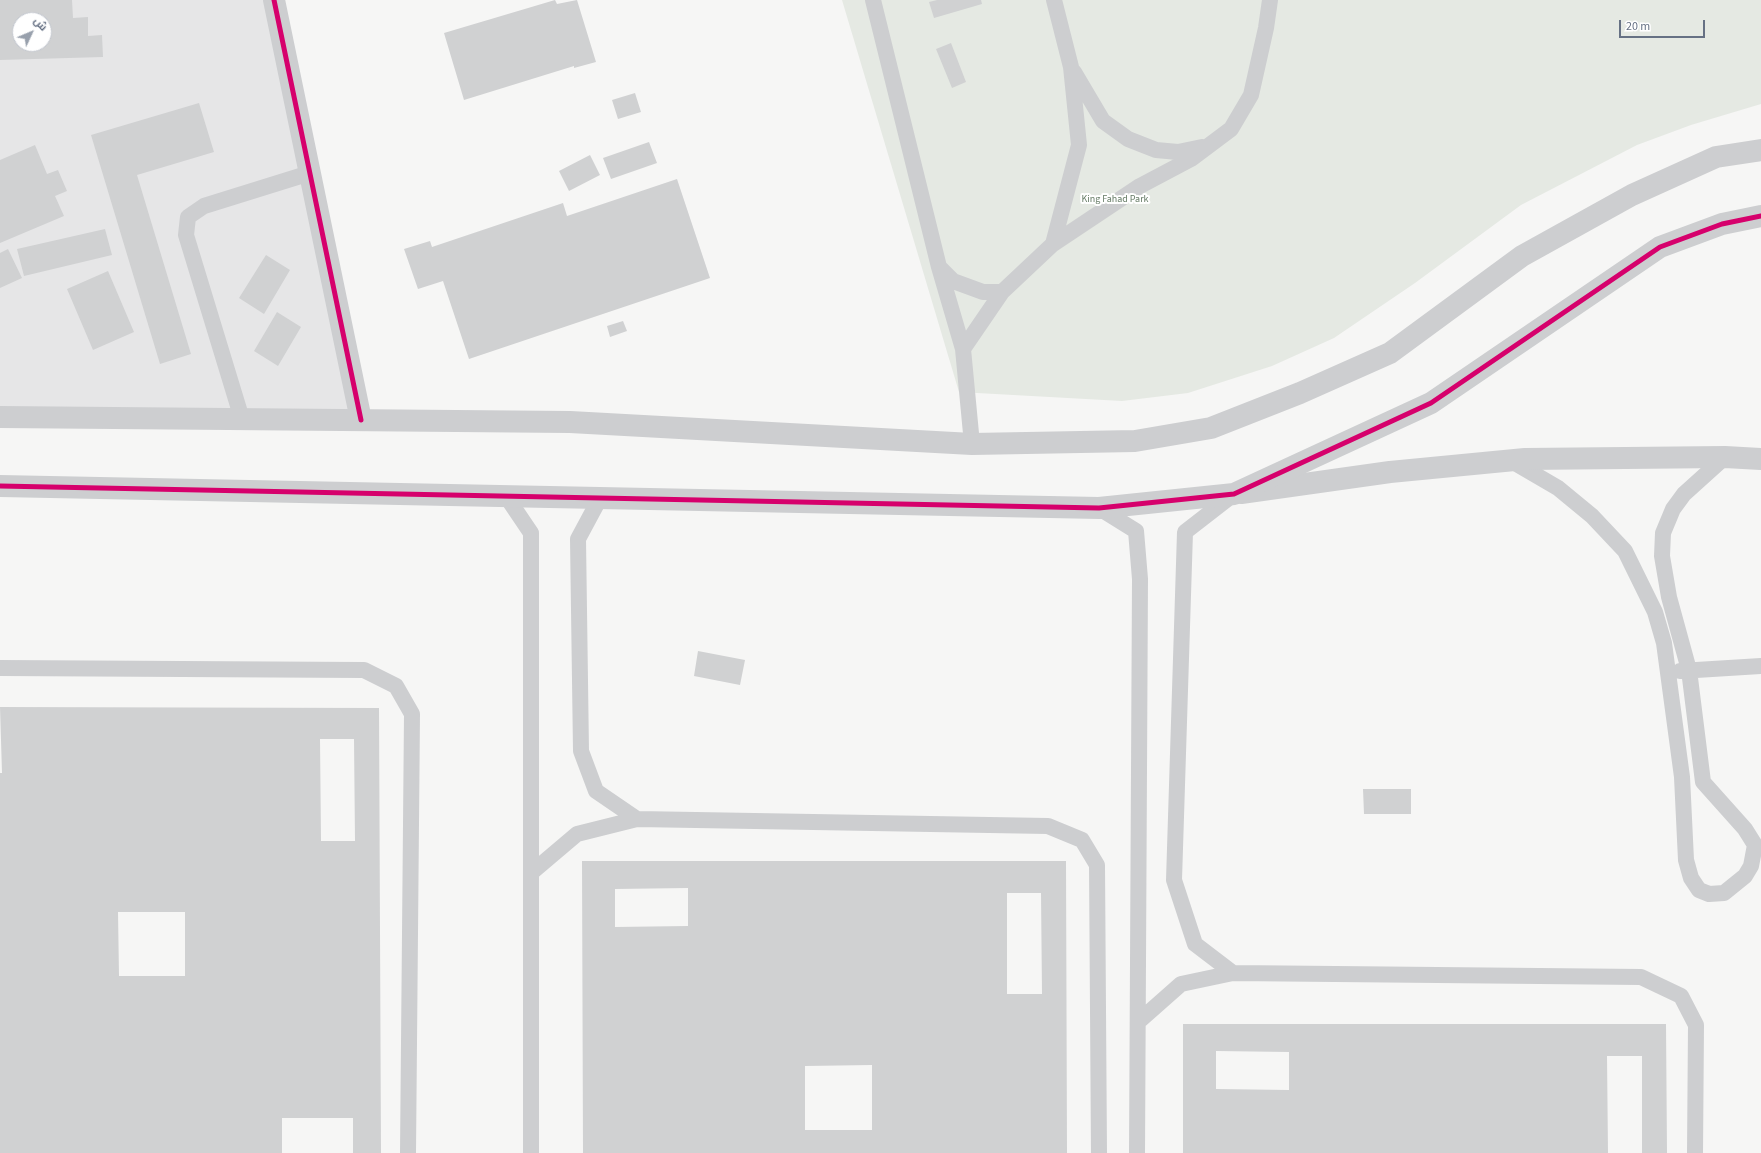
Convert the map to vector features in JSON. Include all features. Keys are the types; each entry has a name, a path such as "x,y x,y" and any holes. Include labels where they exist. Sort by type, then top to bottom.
{"street":[{"path":"274,0 361,420"},
{"path":"0,417 570,422 972,444 1134,441 1211,428 1300,393 1390,353 1522,256 1632,195 1716,157 1761,142"},
{"path":"1716,157 1761,150"},
{"path":"1234,494 1432,403 1660,247 1722,224 1761,216"},
{"path":"1722,224 1761,221"},
{"path":"0,486 1099,508 1234,494 1390,472 1510,460 1725,457 1761,459"}],"lane":[{"path":"873,0 940,267 963,349 972,444"},
{"path":"1053,244 1079,145 1071,67 1054,0"},
{"path":"963,349 1002,292 1053,244 1140,186 1191,159 1231,129 1251,95 1266,28 1270,0"},
{"path":"1071,67 1103,121 1128,139 1156,150 1178,152 1208,146"},
{"path":"242,419 186,235 188,217 204,206 310,173"},
{"path":"940,267 953,281 983,292 1002,292"},
{"path":"1510,460 1558,488 1592,516 1625,551 1655,612 1664,643 1668,671 1682,784 1686,860 1691,878 1699,890 1709,894 1724,893 1745,876 1751,866 1755,845 1745,828 1703,782 1689,670 1670,597 1662,556 1663,533 1673,509 1684,494 1725,457"},
{"path":"1233,973 1195,944 1174,880 1185,532 1234,494"},
{"path":"506,496 531,532 531,1153"},
{"path":"600,498 578,538 581,751 596,791 638,819"},
{"path":"1099,508 1136,532 1140,579 1137,1153"},
{"path":"1668,671 1761,666"},
{"path":"0,668 364,670 396,686 412,714 408,1153"},
{"path":"1682,784 1703,782"},
{"path":"531,874 577,834 638,819 1048,826 1082,840 1097,865 1100,1153"},
{"path":"1138,1022 1180,984 1233,973 1641,977 1681,996 1696,1025 1695,1153"}],"shaded area":[{"path":"0,0 274,0 361,420 0,417"}],"green space":[{"name":"King Fahad Park","path":"842,0 1761,0 1761,104 1691,125 1637,145 1521,205 1415,283 1334,338 1272,366 1188,393 1122,401 959,392"}],"building":[{"path":"0,0 72,0 73,18 88,17 88,36 102,35 103,57 0,60"},
{"path":"555,0 557,4 577,0 596,62 574,68 574,66 464,100 444,33"},
{"path":"937,0 981,0 982,4 934,18 929,2"},
{"path":"951,43 966,82 952,88 936,49"},
{"path":"635,93 641,112 618,119 612,100"},
{"path":"199,103 214,152 137,175 191,354 160,364 91,135"},
{"path":"649,142 657,163 611,179 603,158"},
{"path":"35,145 47,174 58,170 67,191 55,196 64,216 0,243 0,160"},
{"path":"590,155 600,175 569,191 559,171"},
{"path":"677,179 710,278 469,359 443,281 418,289 404,249 430,241 432,247 563,203 567,216"},
{"path":"105,229 112,255 24,276 17,249"},
{"path":"8,249 22,278 0,288 0,253"},
{"path":"266,255 290,270 264,314 239,298"},
{"path":"108,271 134,332 93,350 67,289"},
{"path":"277,312 301,327 278,366 254,351"},
{"path":"623,321 627,331 610,337 607,326"},
{"path":"698,651 745,660 740,685 694,676"},
{"path":"0,707 379,708 381,1153 353,1153 353,1118 282,1118 282,1153 0,1153 0,773 2,773","holes":["320,739 354,739 355,841 321,841","118,912 185,912 185,976 119,976"]},
{"path":"1363,789 1411,789 1411,814 1364,814"},
{"path":"582,861 1066,861 1067,1153 583,1153","holes":["688,888 688,926 615,927 615,889","1007,893 1041,893 1042,994 1007,994","872,1065 872,1130 805,1130 805,1066"]},
{"path":"1183,1024 1666,1024 1667,1153 1642,1153 1642,1056 1607,1056 1608,1153 1183,1153","holes":["1216,1051 1289,1052 1289,1090 1216,1089"]}],"cycle path":[{"path":"274,0 361,420"},
{"path":"0,486 1099,508 1234,494 1431,403 1660,247 1722,224 1761,216"}]}
